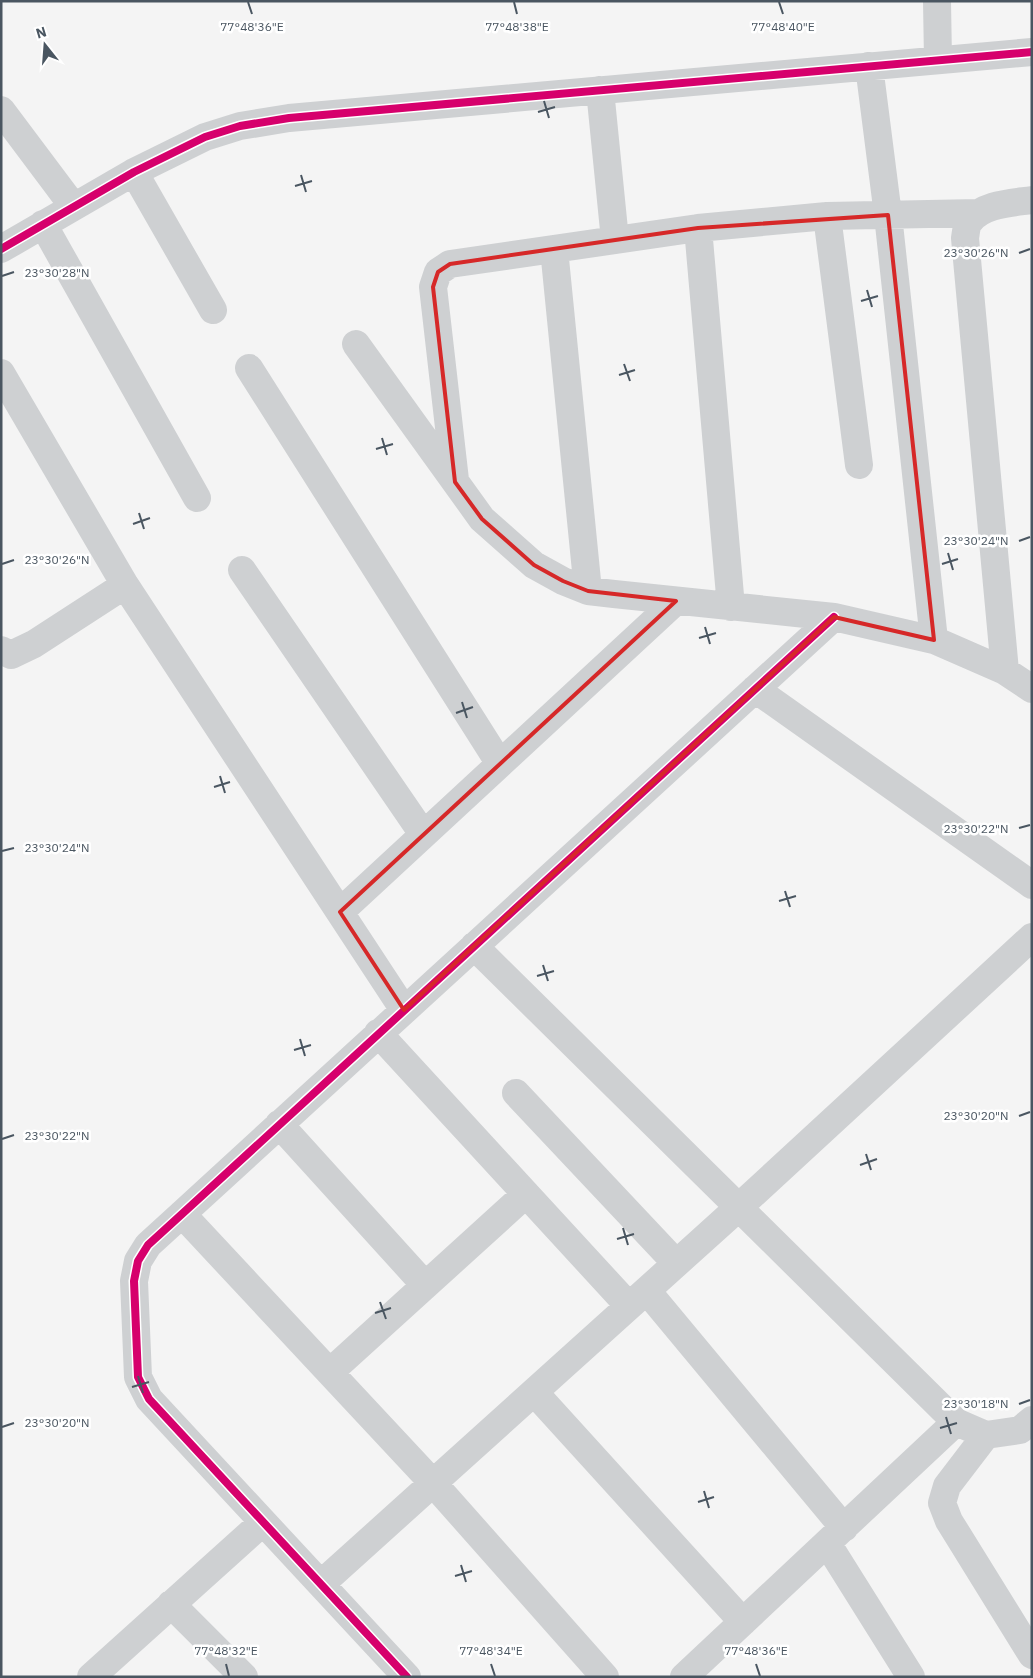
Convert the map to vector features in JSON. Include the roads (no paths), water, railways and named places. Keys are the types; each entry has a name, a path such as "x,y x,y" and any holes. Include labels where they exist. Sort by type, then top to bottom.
{"street":[{"path":"936,1 938,60"},
{"path":"1,249 134,172 205,137 240,126 289,118 1032,52"},
{"path":"869,66 888,215 934,640"},
{"path":"600,90 615,240"},
{"path":"1,110 73,206"},
{"path":"134,172 212,310"},
{"path":"455,482 433,287 438,272 450,264 698,228 827,216 979,213 996,206 1032,200"},
{"path":"979,213 968,224 965,238 1021,679"},
{"path":"827,216 859,465"},
{"path":"43,224 197,498"},
{"path":"698,228 731,607"},
{"path":"554,249 588,591"},
{"path":"356,344 482,520 534,565 563,581 588,591 834,617 934,640 1021,679"},
{"path":"249,368 500,764"},
{"path":"1,373 125,585 404,1010"},
{"path":"242,570 424,834"},
{"path":"1,650 11,655 34,644 125,585"},
{"path":"340,912 676,601"},
{"path":"407,1677 150,1399 138,1377 134,1281 138,1261 148,1245 834,617"},
{"path":"755,689 1032,885"},
{"path":"321,1584 638,1299 1032,938"},
{"path":"474,946 956,1422 996,1433 1032,1446"},
{"path":"378,1033 526,1194 638,1299 835,1536 911,1677"},
{"path":"516,1093 676,1264"},
{"path":"279,1124 425,1286"},
{"path":"330,1372 526,1194"},
{"path":"182,1214 433,1483 605,1677"},
{"path":"534,1392 743,1622"},
{"path":"1032,1420 1020,1430 996,1433 947,1486 942,1503 949,1521 1032,1655"},
{"path":"684,1677 956,1422"},
{"path":"99,1674 171,1604 264,1522"},
{"path":"171,1604 244,1677"}]}
